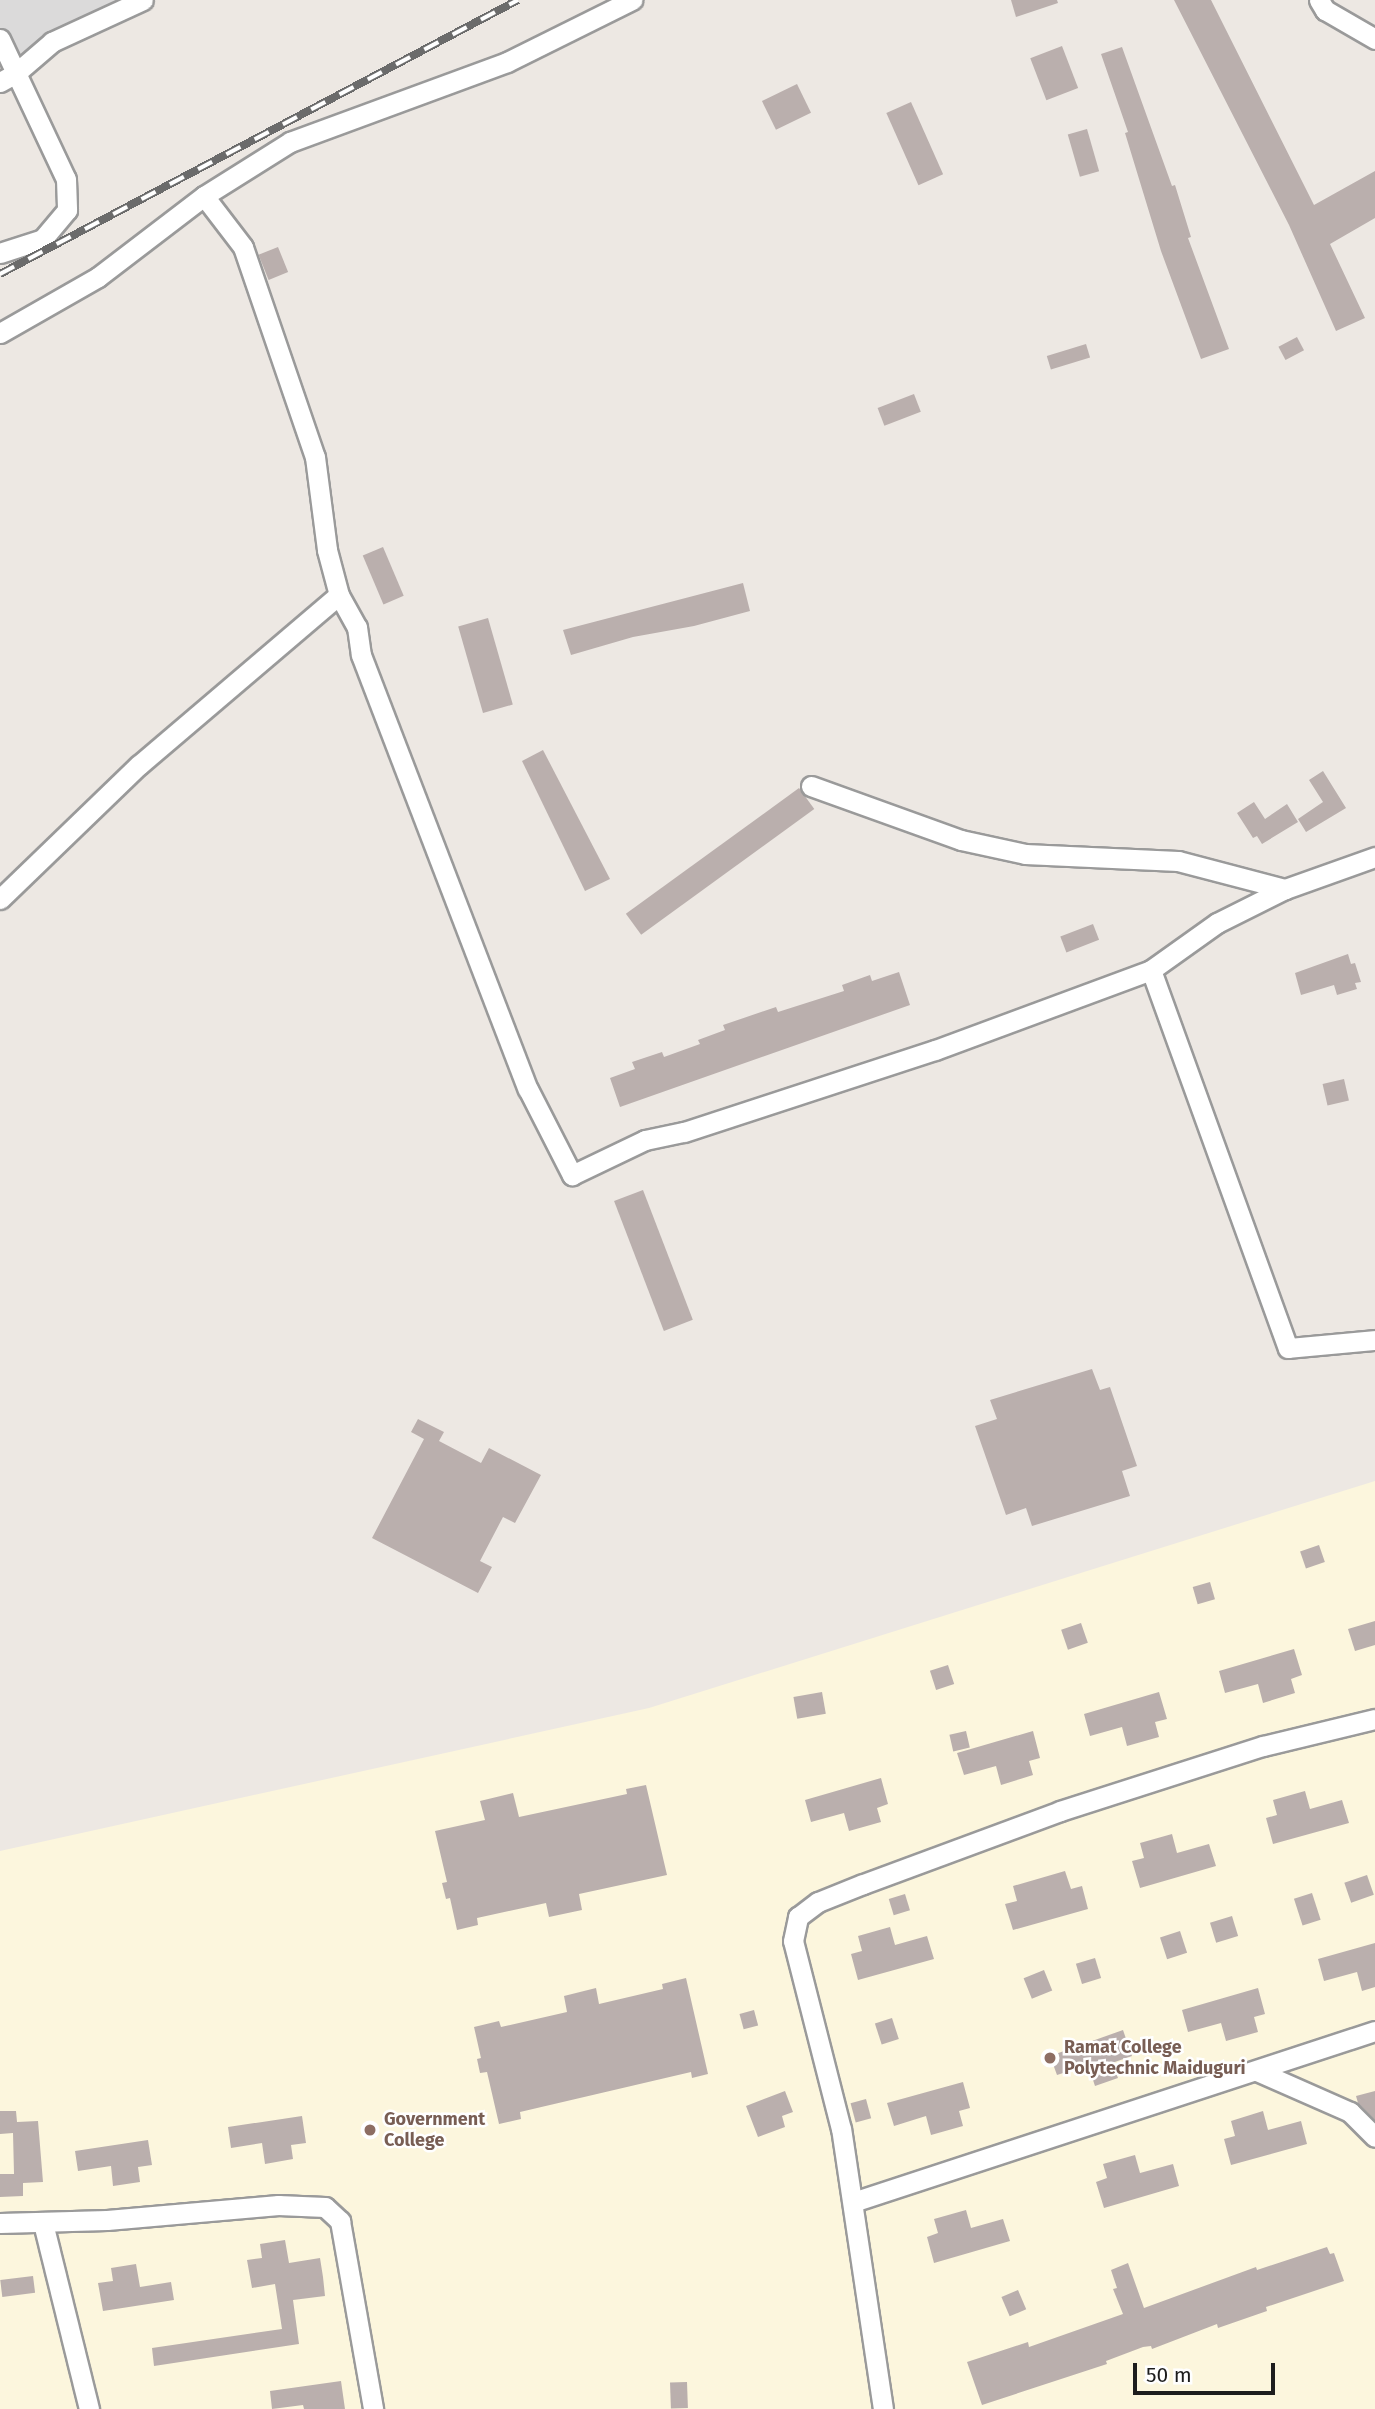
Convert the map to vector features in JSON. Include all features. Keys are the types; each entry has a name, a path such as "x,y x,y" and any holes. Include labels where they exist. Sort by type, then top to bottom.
{"street":[{"path":"8,77 51,42 143,0"},
{"path":"0,333 98,277 204,196 290,142 507,62 632,0"},
{"path":"1319,0 1325,9 1375,39"},
{"path":"0,39 8,77 66,179 67,210 43,239 0,253"},
{"path":"204,196 243,247 315,457 327,551 339,595 358,627 361,655 528,1089 572,1175 645,1140 684,1132 935,1050 1151,970 1217,923 1285,889 1375,857"},
{"path":"0,899 139,765 339,595"},
{"path":"811,786 961,840 1025,855 1178,861 1285,889"},
{"path":"1151,970 1287,1348 1375,1340"},
{"path":"883,2409 841,2129 793,1941 798,1917 818,1902 1060,1811 1263,1746 1375,1719"},
{"path":"853,2202 1375,2031"},
{"path":"1257,2071 1350,2112 1375,2137"},
{"path":"0,2222 43,2223 278,2204 325,2207 340,2221 373,2409"},
{"path":"43,2223 89,2409"}],"shaded area":[{"path":"0,0 122,0 0,64"},
{"path":"1375,1481 1375,2409 0,2409 0,1851 649,1708"}],"building":[{"path":"1011,0 1057,0 1058,3 1016,17"},
{"path":"1174,0 1211,0 1314,205 1375,171 1375,218 1330,244 1365,318 1336,331 1289,225"},
{"path":"1062,46 1078,88 1046,100 1030,58"},
{"path":"1122,47 1172,186 1175,185 1191,237 1188,238 1229,349 1201,359 1161,251 1125,133 1128,132 1101,54"},
{"path":"797,84 811,113 776,130 762,101"},
{"path":"911,102 943,174 918,185 886,113"},
{"path":"1087,129 1099,171 1080,177 1068,135"},
{"path":"278,247 288,272 269,280 259,255"},
{"path":"1297,337 1304,350 1286,360 1278,347"},
{"path":"1086,344 1090,357 1051,369 1047,356"},
{"path":"914,394 921,412 884,426 878,408"},
{"path":"383,547 404,596 383,604 363,556"},
{"path":"743,583 750,611 694,626 633,637 571,655 563,630"},
{"path":"488,618 513,705 483,713 458,627"},
{"path":"543,750 610,879 585,891 522,761"},
{"path":"1323,771 1346,808 1306,832 1298,819 1323,802 1309,780"},
{"path":"799,788 814,809 641,935 626,914"},
{"path":"1254,802 1265,819 1287,804 1298,822 1262,844 1257,836 1253,838 1237,813"},
{"path":"1093,924 1099,940 1066,952 1060,937"},
{"path":"1348,954 1351,964 1355,963 1361,982 1355,983 1357,989 1337,995 1334,985 1301,995 1295,973"},
{"path":"899,972 910,1005 620,1107 610,1078 635,1069 632,1062 662,1052 664,1057 700,1044 698,1040 725,1030 723,1025 776,1007 778,1012 844,991 842,985 870,975 872,981"},
{"path":"1344,1079 1349,1100 1328,1105 1323,1084"},
{"path":"643,1190 693,1320 664,1331 614,1201"},
{"path":"1092,1369 1100,1390 1110,1387 1137,1466 1122,1471 1130,1496 1032,1526 1026,1508 1006,1515 975,1426 997,1419 990,1400"},
{"path":"418,1419 444,1432 439,1441 481,1463 489,1448 541,1475 515,1523 503,1517 480,1561 492,1567 478,1593 372,1538 424,1439 411,1432"},
{"path":"1319,1545 1325,1562 1306,1569 1300,1552"},
{"path":"1210,1582 1215,1599 1198,1604 1193,1587"},
{"path":"1375,1621 1375,1645 1355,1651 1348,1629"},
{"path":"1081,1623 1088,1643 1068,1650 1061,1630"},
{"path":"1294,1649 1302,1675 1291,1679 1295,1693 1263,1703 1258,1684 1225,1693 1219,1671"},
{"path":"948,1665 954,1684 936,1690 930,1671"},
{"path":"822,1692 826,1714 797,1719 793,1697"},
{"path":"1159,1692 1167,1719 1155,1722 1159,1737 1127,1746 1122,1727 1090,1736 1084,1714"},
{"path":"966,1731 970,1748 953,1751 949,1735"},
{"path":"1033,1731 1040,1758 1029,1761 1033,1775 1001,1785 996,1766 964,1775 957,1753"},
{"path":"881,1778 888,1804 877,1808 881,1822 849,1831 844,1813 811,1822 805,1800"},
{"path":"646,1785 667,1875 579,1894 582,1910 549,1917 546,1903 477,1918 478,1925 457,1930 450,1898 446,1899 442,1883 447,1882 435,1831 485,1820 480,1801 513,1793 519,1817 627,1794 626,1789"},
{"path":"1305,1791 1310,1809 1342,1800 1349,1823 1273,1844 1266,1818 1277,1815 1273,1800"},
{"path":"1172,1834 1177,1853 1209,1844 1216,1866 1140,1888 1132,1861 1144,1858 1140,1843"},
{"path":"1065,1871 1071,1889 1082,1886 1088,1909 1013,1930 1005,1904 1017,1901 1013,1886"},
{"path":"1367,1875 1374,1895 1351,1903 1344,1883"},
{"path":"1312,1893 1321,1920 1303,1926 1294,1899"},
{"path":"905,1894 910,1910 894,1915 889,1899"},
{"path":"1232,1916 1238,1936 1216,1943 1210,1923"},
{"path":"890,1927 895,1945 927,1936 934,1959 858,1980 851,1954 862,1951 858,1936"},
{"path":"1180,1931 1187,1953 1167,1959 1160,1937"},
{"path":"1375,1943 1375,1987 1362,1991 1357,1972 1324,1981 1318,1959"},
{"path":"1095,1958 1101,1978 1082,1984 1076,1964"},
{"path":"1044,1970 1052,1990 1032,1999 1024,1978"},
{"path":"686,1978 708,2074 692,2078 691,2072 520,2112 521,2119 499,2124 487,2072 480,2073 477,2059 481,2058 474,2027 499,2021 501,2027 567,2012 564,1996 596,1988 599,2004 663,1989 662,1984"},
{"path":"1258,1988 1265,2014 1254,2017 1258,2032 1226,2041 1221,2023 1188,2032 1182,2010"},
{"path":"754,2010 758,2025 744,2029 740,2014"},
{"path":"892,2018 899,2039 882,2044 875,2024"},
{"path":"1123,2030 1132,2056 1112,2063 1118,2078 1095,2086 1088,2065 1057,2075 1050,2056"},
{"path":"963,2082 970,2108 959,2111 963,2126 931,2135 926,2116 894,2126 887,2103"},
{"path":"785,2091 793,2112 782,2116 785,2127 758,2137 746,2106"},
{"path":"1375,2091 1375,2120 1358,2103 1356,2096"},
{"path":"866,2099 871,2118 856,2122 851,2103"},
{"path":"0,2111 16,2111 17,2122 38,2121 43,2182 23,2183 23,2196 0,2197 0,2174 14,2174 13,2133 0,2134"},
{"path":"1263,2111 1268,2130 1301,2121 1307,2144 1231,2165 1224,2139 1235,2136 1231,2121"},
{"path":"302,2116 306,2143 291,2145 293,2159 265,2164 262,2143 231,2148 228,2127"},
{"path":"148,2140 152,2165 138,2167 140,2182 113,2186 111,2166 78,2171 75,2151"},
{"path":"1135,2155 1140,2173 1173,2164 1179,2186 1104,2208 1096,2182 1107,2178 1103,2164"},
{"path":"966,2210 971,2228 1003,2219 1010,2241 934,2263 927,2237 938,2233 934,2219"},
{"path":"285,2240 289,2263 320,2258 323,2277 325,2296 293,2300 299,2344 154,2366 152,2348 282,2329 275,2284 252,2288 247,2260 262,2258 260,2244"},
{"path":"1327,2247 1330,2254 1334,2253 1344,2281 1266,2307 1267,2311 1218,2328 1217,2324 1152,2349 1151,2346 1143,2347 1106,2361 1107,2364 982,2405 967,2362 1028,2342 1029,2347 1123,2314 1113,2289 1117,2288 1111,2270 1128,2263 1144,2308 1256,2267 1257,2270"},
{"path":"136,2264 140,2287 171,2282 174,2300 103,2311 98,2283 113,2281 111,2268"},
{"path":"33,2276 35,2293 2,2297 0,2280"},
{"path":"1018,2290 1026,2309 1010,2316 1001,2297"},
{"path":"341,2381 345,2409 304,2409 303,2405 272,2409 270,2391"},
{"path":"687,2382 688,2408 671,2409 670,2383"}],"railway":[{"path":"0,274 518,0"}],"place":[{"name":"Ramat College Polytechnic Maiduguri","path":"1050,2058"},
{"name":"Government College","path":"370,2130"}]}
